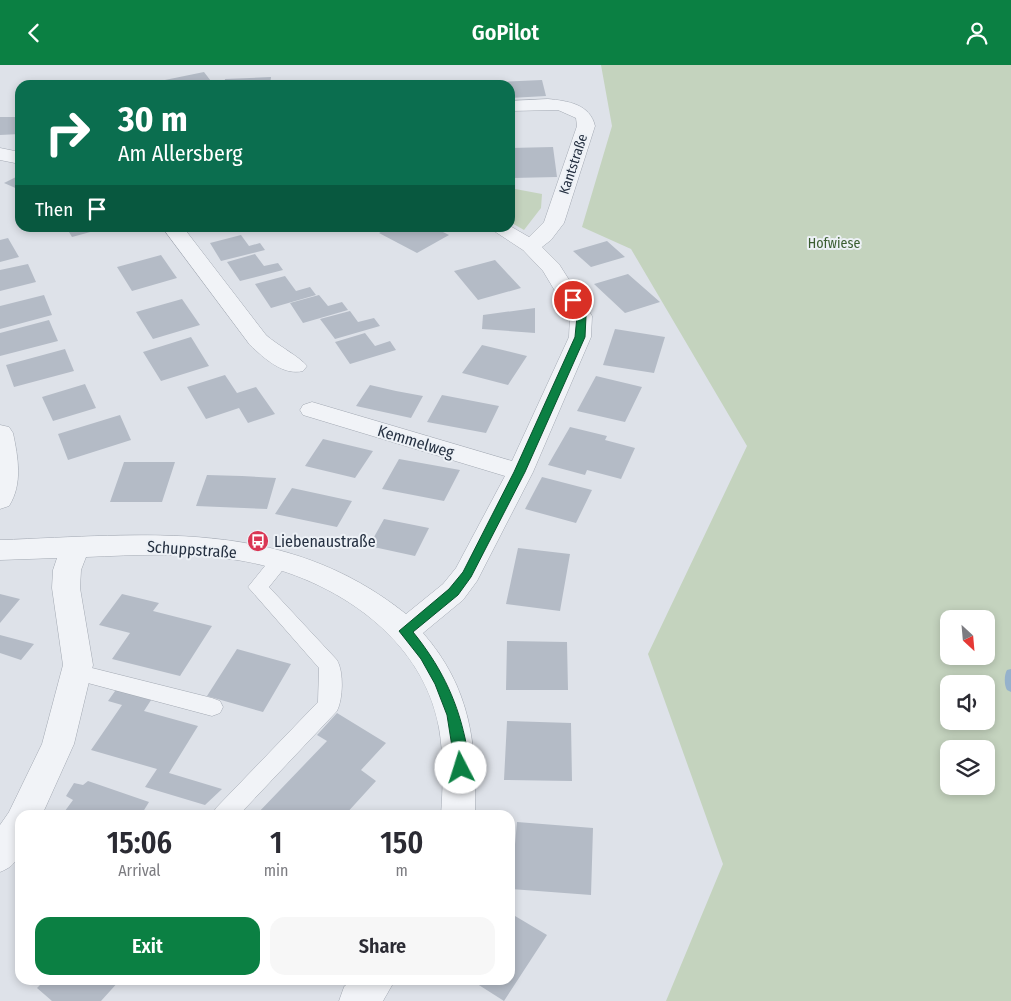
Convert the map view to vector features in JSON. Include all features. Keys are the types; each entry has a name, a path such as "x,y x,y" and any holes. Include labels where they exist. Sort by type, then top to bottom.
{"street":[{"name":"Kantstraße","path":"515,106 550,105 568,107 584,116 586,127 554,223 544,236 530,246"},
{"path":"0,154 15,157"},
{"path":"176,232 258,340 271,352 295,366"},
{"path":"406,631 454,592 467,574 520,472 580,337 582,316 564,285 530,246 506,232"},
{"name":"Kemmelweg","path":"312,410 520,472"},
{"path":"0,433 5,459 3,493 0,500"},
{"name":"Schuppstraße","path":"0,550 166,545 224,549 280,561 312,571 349,588 380,608 406,631 426,656 441,683 453,715 460,750 462,786 459,810"},
{"path":"26,810 58,744 78,665 66,588 67,570 75,548"},
{"path":"0,856 15,831"},
{"path":"358,1001 372,985"}],"lane":[{"path":"229,810 329,705 330,666 258,587 280,561"},
{"path":"76,672 212,707"}],"green space":[{"name":"Hofwiese","path":"601,65 1011,65 1011,1001 666,1001 723,864 648,654 747,446 631,249 582,227 612,126"},
{"path":"515,189 542,194 541,208 524,230 515,225"}],"building":[{"path":"204,72 210,80 165,80"},
{"path":"271,77 271,80 225,79"},
{"path":"542,80 546,96 515,98 515,81"},
{"path":"0,117 15,117 15,134 0,135"},
{"path":"553,147 557,177 515,178 515,148"},
{"path":"15,178 15,188 4,183"},
{"path":"69,232 90,232 72,237"},
{"path":"443,232 449,235 417,253 379,233"},
{"path":"241,235 249,246 260,243 265,250 221,261 210,243"},
{"path":"8,238 19,257 0,262 0,240"},
{"path":"607,241 625,257 591,267 573,251"},
{"path":"255,254 264,266 278,263 283,270 240,281 227,262"},
{"path":"161,255 177,278 132,291 117,267"},
{"path":"495,260 521,288 478,300 454,271"},
{"path":"28,264 36,282 0,291 0,270"},
{"path":"628,274 660,302 625,313 594,284"},
{"path":"285,276 296,291 310,287 316,295 271,308 255,284"},
{"path":"44,295 52,315 0,329 0,306"},
{"path":"319,295 328,306 342,302 348,310 303,323 290,303"},
{"path":"182,299 200,325 153,339 136,312"},
{"path":"535,308 535,333 482,329 483,315"},
{"path":"350,311 358,322 374,318 380,326 335,339 320,319"},
{"path":"49,320 58,341 0,356 0,333"},
{"path":"615,329 665,337 654,373 603,365"},
{"path":"365,333 375,346 390,341 396,350 350,364 335,342"},
{"path":"191,337 209,366 161,381 143,352"},
{"path":"482,345 527,356 508,385 462,373"},
{"path":"65,349 74,371 14,387 6,365"},
{"path":"225,375 237,393 256,387 275,414 248,423 239,408 206,419 187,387"},
{"path":"596,376 642,387 625,422 577,411"},
{"path":"85,384 96,408 53,421 42,397"},
{"path":"370,385 423,396 411,418 356,406"},
{"path":"442,395 499,406 486,433 427,422"},
{"path":"120,415 131,440 68,460 58,434"},
{"path":"570,427 607,436 605,440 635,448 621,479 587,470 585,475 548,465"},
{"path":"323,439 373,451 355,478 305,466"},
{"path":"399,459 460,470 444,501 382,489"},
{"path":"124,462 175,462 162,502 110,502"},
{"path":"207,475 276,478 267,509 196,506"},
{"path":"542,477 592,490 576,523 525,509"},
{"path":"292,488 352,501 337,527 275,514"},
{"path":"384,519 429,528 415,556 369,546"},
{"path":"518,548 570,554 560,611 506,604"},
{"path":"0,594 20,599 0,623"},
{"path":"122,594 159,603 153,611 212,626 180,676 112,659 130,633 99,625"},
{"path":"0,635 34,644 21,660 0,653"},
{"path":"507,641 567,642 568,690 506,690"},
{"path":"237,649 291,664 263,712 207,696"},
{"path":"120,684 155,694 144,711 198,726 169,773 222,789 205,805 145,787 157,769 91,750 122,705 108,701"},
{"path":"337,713 386,743 361,770 376,781 350,810 261,810 327,741 317,735"},
{"path":"507,721 571,723 572,781 504,780"},
{"path":"88,781 149,802 144,810 66,810 73,800 66,796 74,783 83,785"},
{"path":"517,822 593,828 591,895 515,889"},
{"path":"515,916 547,935 515,984"},
{"path":"40,985 115,985 101,1001 52,1001 37,988"},
{"path":"479,985 514,985 504,1001"}],"waterway":[{"path":"1011,673 1011,687"}],"place":[{"name":"Liebenaustraße","path":"258,541"}],"route":[{"path":"461,768 460,750 453,715 441,683 426,656 406,631 438,607 454,592 467,574 520,472 580,337 582,316 573,300"}]}
